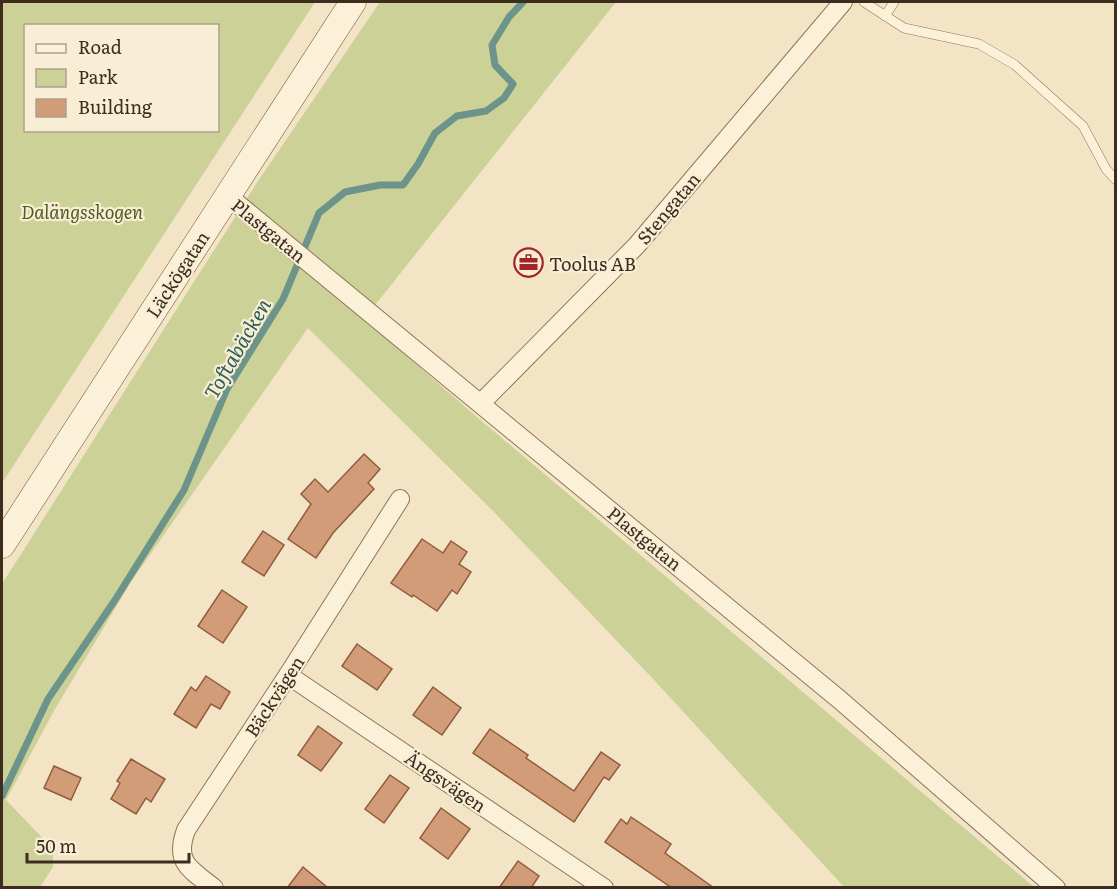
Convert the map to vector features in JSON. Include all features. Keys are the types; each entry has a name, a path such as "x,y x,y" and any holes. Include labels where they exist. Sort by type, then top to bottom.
{"main road":[{"name":"Läckögatan","path":"2,545 353,2"}],"street":[{"name":"Stengatan","path":"481,404 637,245 843,2"},
{"name":"Plastgatan","path":"228,196 840,699 1056,888"},
{"name":"Bäckvägen","path":"214,888 185,862 181,852 186,830 400,500"},
{"name":"Ängsvägen","path":"288,675 604,888"}],"lane":[{"path":"864,2 904,28 979,44 1015,65 1083,126 1106,169 1116,180"},
{"path":"885,16 894,2"}],"green space":[{"name":"Dalängsskogen","path":"2,2 315,2 2,483"},
{"path":"380,2 616,2 364,319 1034,887 844,887 655,681 493,511 308,328 131,582 55,709 6,800 53,849 53,867 40,887 2,887 2,584 258,181"}],"building":[{"path":"364,454 380,469 368,483 374,489 333,533 316,558 288,539 311,504 301,494 315,479 328,492"},
{"path":"263,531 284,545 264,576 242,562"},
{"path":"422,539 443,553 451,541 467,552 459,564 471,572 457,594 452,590 437,611 391,583"},
{"path":"222,590 247,607 223,643 198,626"},
{"path":"357,644 392,669 377,690 342,666"},
{"path":"206,676 230,692 220,709 211,704 196,728 174,714 191,687 196,691"},
{"path":"433,687 461,708 442,735 413,715"},
{"path":"318,726 342,743 321,771 298,755"},
{"path":"490,729 528,755 526,758 574,791 601,752 620,765 609,780 604,777 574,822 473,753"},
{"path":"131,759 165,779 151,802 146,798 136,814 111,799 120,783 117,781"},
{"path":"54,766 81,778 71,800 44,788"},
{"path":"390,775 409,788 384,823 365,809"},
{"path":"441,808 470,829 448,859 420,838"},
{"path":"631,817 671,844 665,853 714,888 672,888 605,842 621,819 627,824"},
{"path":"518,861 539,876 531,888 499,888"},
{"path":"303,867 328,888 287,888"}],"waterway":[{"name":"Toftabäcken","path":"2,796 48,699 115,600 184,490 227,389 283,299 319,213 345,192 380,185 403,185 435,133 457,116 486,111 504,98 513,84 495,65 492,45 509,17 523,2"}],"place":[{"name":"Toolus AB","path":"528,263"}]}
